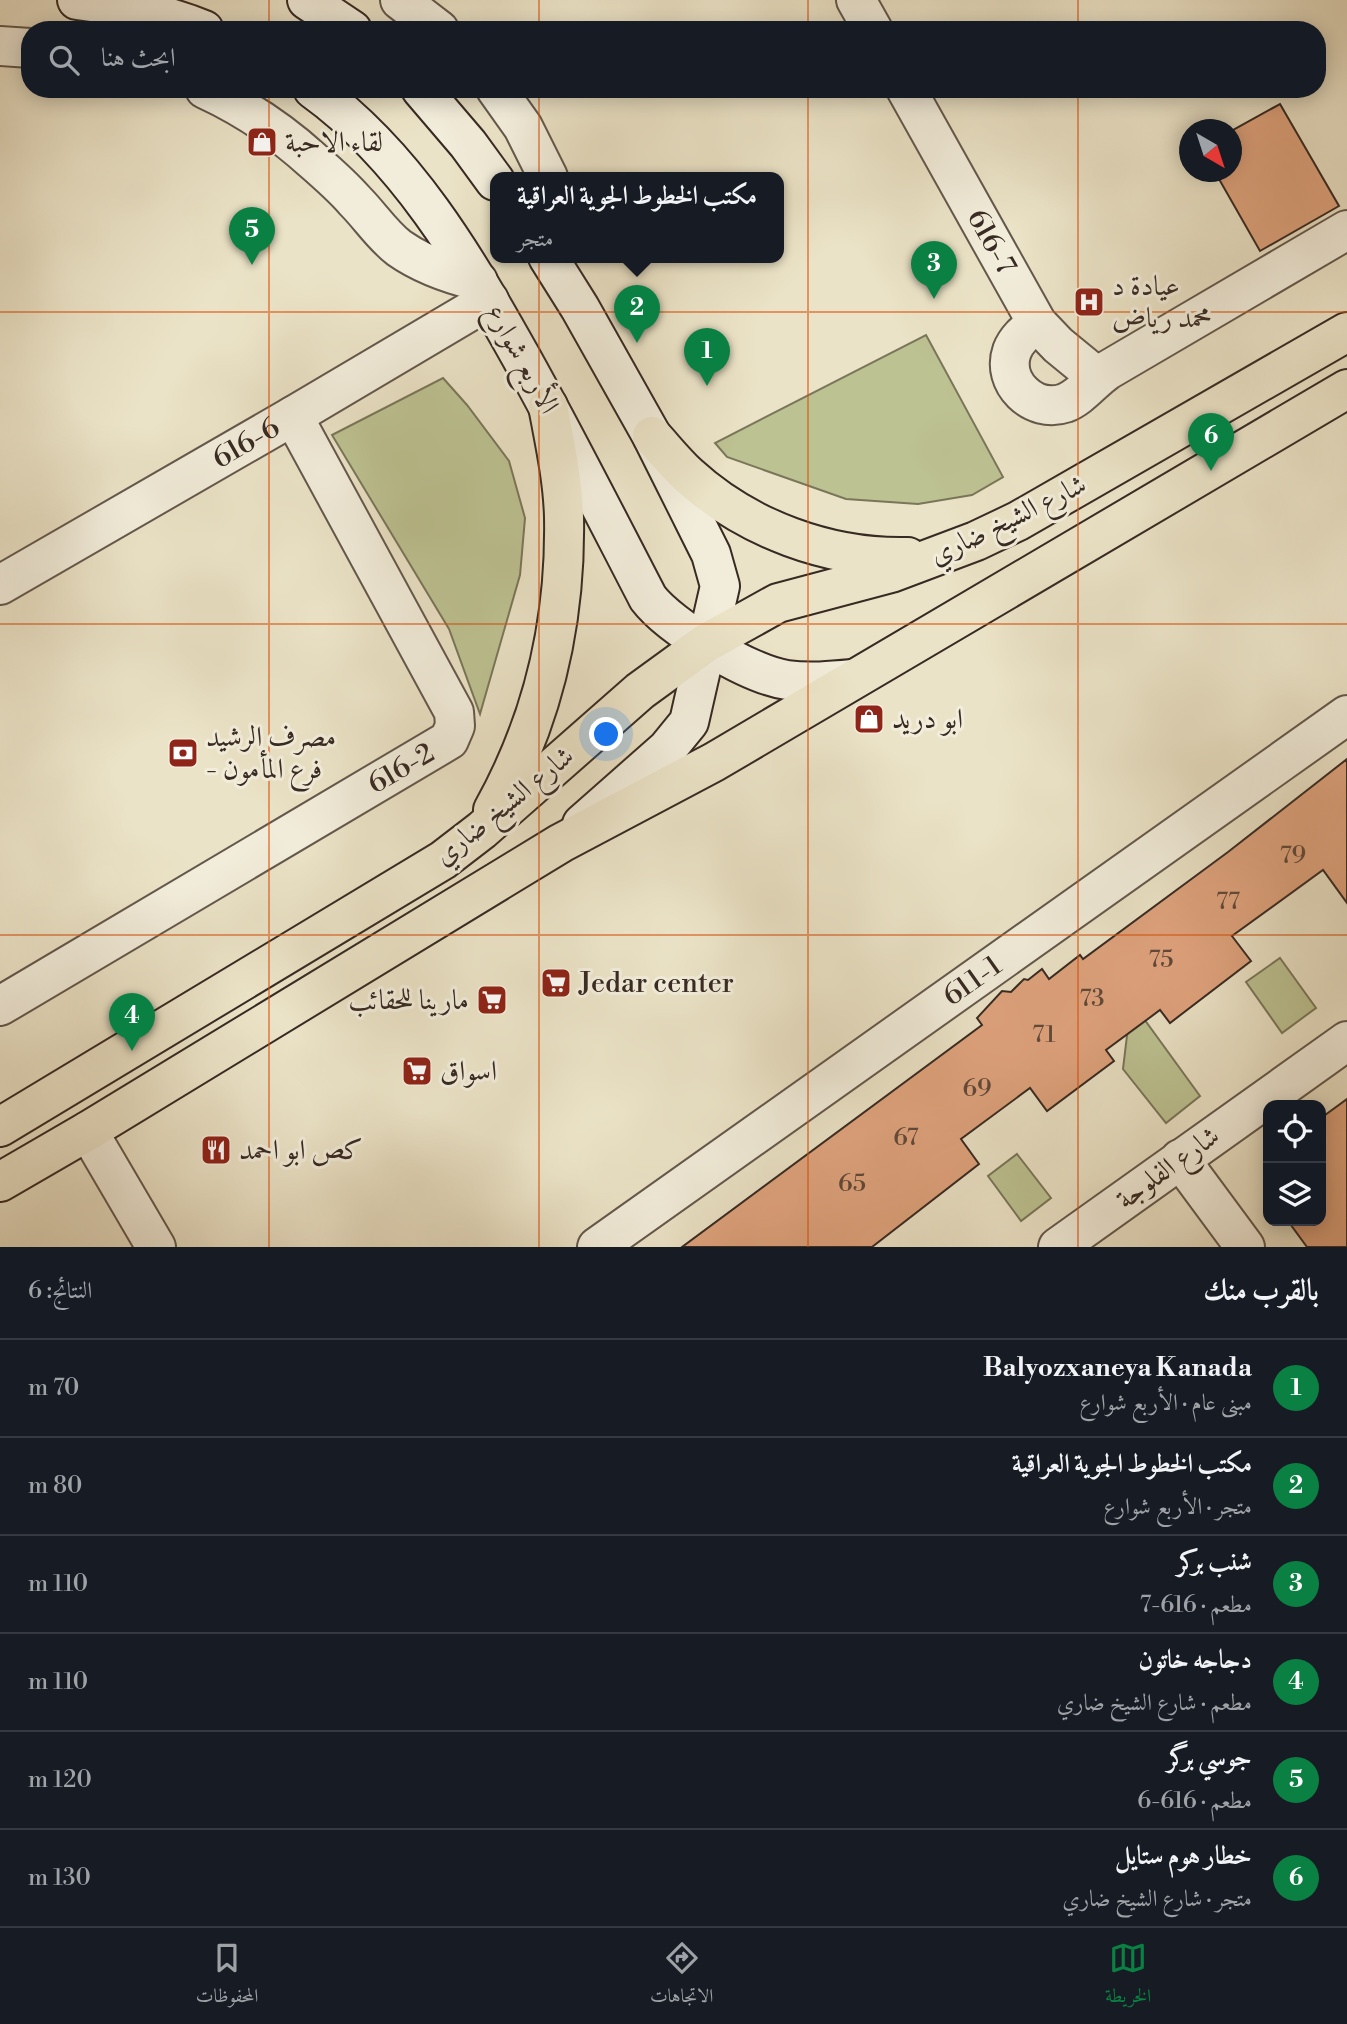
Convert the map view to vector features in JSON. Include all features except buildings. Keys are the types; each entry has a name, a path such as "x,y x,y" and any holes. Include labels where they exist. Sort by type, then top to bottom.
{"main road":[{"name":"شارع الشيخ ضاري","path":"0,1126 443,860 482,830 640,691 706,643 778,603 891,573 1018,521 1347,332"},
{"name":"شارع الشيخ ضاري","path":"0,1182 561,843 714,762 1347,389"},
{"path":"482,830 508,782 530,732 546,680 558,626 564,515 559,460 548,406"},
{"path":"652,436 688,475 732,508 779,533 831,550 884,558 938,556"}],"street":[{"path":"77,0 127,7 182,21"},
{"path":"307,0 338,21"},
{"path":"400,0 427,21"},
{"path":"856,0 868,21"},
{"path":"0,46 21,47"},
{"path":"224,98 271,126 291,143 355,200 400,249 431,267 483,290"},
{"name":"الأربع شوارع","path":"324,98 373,140 438,222 483,290 548,406 648,598 657,610 706,643 764,675 785,680 817,682 853,679"},
{"path":"429,98 490,174"},
{"path":"502,98 523,127 546,172"},
{"name":"616-7","path":"911,98 1037,323 1058,345 1097,377"},
{"path":"1037,323 1020,338 1010,359 1014,382 1021,392 1041,404 1065,403 1097,377 1347,230"},
{"path":"552,263 652,436 711,554 719,579 718,595 689,722 667,749 561,843"},
{"path":"574,263 580,308"},
{"name":"616-6","path":"0,585 293,416 483,290"},
{"name":"616-2","path":"0,1006 449,740 455,726 454,712 293,416"},
{"name":"611-1","path":"597,1247 1347,715"},
{"name":"شارع الفلوجة","path":"1058,1247 1347,1041"},
{"path":"88,1131 156,1247"},
{"path":"1180,1159 1245,1247"}],"green space":[{"path":"926,335 1003,477 972,495 918,504 846,499 727,457 715,443"},
{"path":"443,378 509,461 525,518 520,575 480,714 449,629 332,435"},
{"path":"1280,958 1316,1008 1282,1033 1246,982"},
{"path":"1139,1012 1200,1096 1166,1123 1123,1069 1129,1019"},
{"path":"1017,1154 1051,1198 1021,1221 988,1176"}],"place":[{"name":"لقاء الاحبة","path":"262,142"},
{"name":"جوسي برگر","path":"252,265"},
{"name":"شنب بركر","path":"934,299"},
{"name":"عيادة د محمد رياض","path":"1089,302"},
{"name":"مكتب الخطوط الجوية العراقية","path":"637,343"},
{"name":"Balyozxaneya Kanada","path":"707,386"},
{"name":"خطار هوم ستايل","path":"1211,471"},
{"name":"ابو دريد","path":"869,719"},
{"name":"مصرف الرشيد - فرع المأمون","path":"183,753"},
{"name":"Jedar center","path":"556,983"},
{"name":"مارينا للحقائب","path":"492,1000"},
{"name":"دجاجه خاتون","path":"132,1051"},
{"name":"اسواق","path":"417,1071"},
{"name":"كص ابو احمد","path":"216,1150"}]}
